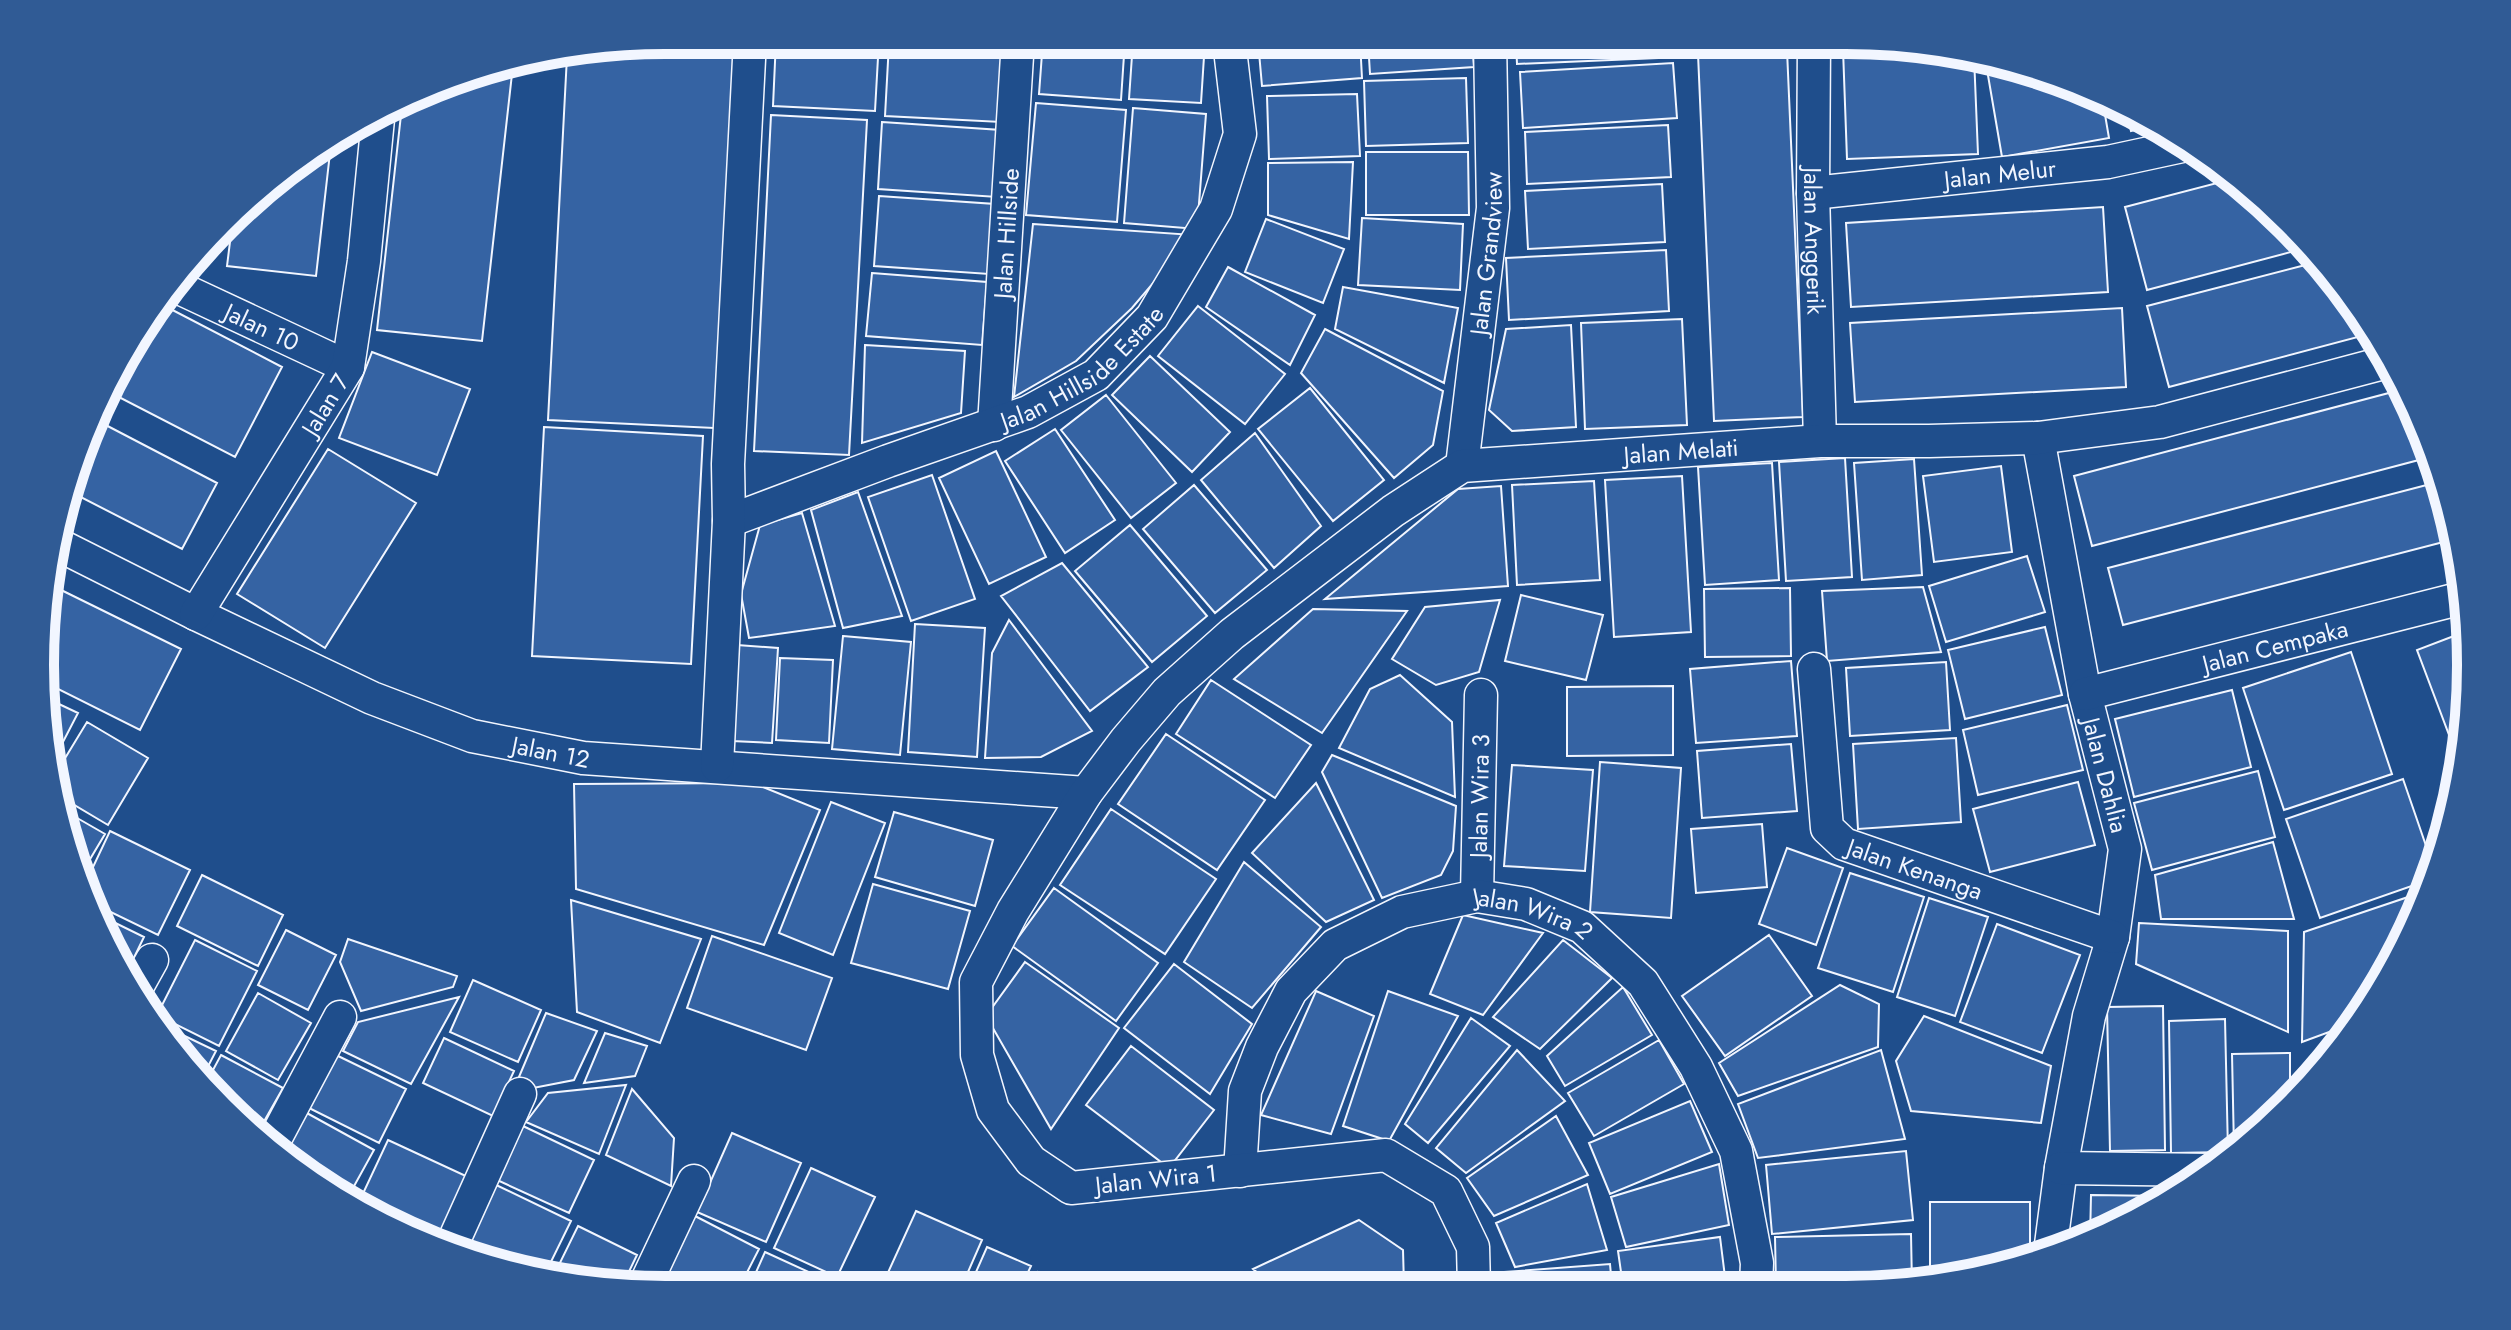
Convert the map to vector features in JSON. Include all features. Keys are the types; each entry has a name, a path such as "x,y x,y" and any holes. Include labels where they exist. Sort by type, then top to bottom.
{"street":[{"path":"717,766 729,521 728,464 749,54"},
{"name":"Jalan Hillside","path":"994,425 1017,54"},
{"name":"Jalan Hillside Estate","path":"729,521 1028,412 1096,375 1152,317 1216,209 1240,134 1231,54"},
{"name":"Jalan Grandview","path":"1462,466 1493,208 1490,54"},
{"name":"Jalan Anggerik","path":"1814,54 1813,193 1820,441"},
{"name":"Jalan 7","path":"196,614 348,367 364,261 377,126"},
{"name":"Jalan Melur","path":"1813,193 2108,162 2171,148"},
{"name":"Jalan 10","path":"183,290 348,367"},
{"name":"Jalan Melati","path":"1086,793 1167,692 1232,634 1393,511 1462,466 1820,441 2038,438 2160,422 2377,365"},
{"name":"Jalan Dahlia","path":"2038,438 2085,694 2125,849 2113,937 2089,1016 2061,1168 2052,1240"},
{"name":"Jalan 12","path":"66,548 372,698 472,736 583,758 1086,793"},
{"name":"Jalan Cempaka","path":"2085,694 2454,600"},
{"name":"Jalan Kenanga","path":"1814,669 1827,828 1844,844 2113,937"},
{"name":"Jalan Wira 3","path":"1477,896 1481,695"},
{"name":"Jalan Wira 1","path":"1086,793 1013,911 976,982 977,1055 993,1110 1031,1161 1071,1188 1386,1155 1446,1191 1473,1247 1474,1276"},
{"name":"Jalan Wira 2","path":"1240,1171 1245,1091 1262,1047 1291,991 1335,945 1402,912 1477,896 1526,904 1582,927 1643,983 1696,1067 1736,1151 1757,1263 1756,1276"},
{"path":"277,1136 340,1017"},
{"path":"455,1238 520,1094"},
{"path":"2061,1168 2190,1170"},
{"path":"649,1276 694,1181"}],"building":[{"path":"734,54 714,428 548,420 567,62 625,55"},
{"path":"775,54 878,54 875,111 773,106"},
{"path":"888,54 1004,54 1001,122 885,116"},
{"path":"1042,54 1124,54 1121,100 1039,94"},
{"path":"1132,54 1204,54 1201,103 1129,99"},
{"path":"1259,54 1361,54 1362,78 1262,86"},
{"path":"1369,54 1473,54 1474,67 1370,74"},
{"path":"1517,54 1681,54 1681,57 1517,64"},
{"path":"1698,54 1787,54 1803,417 1714,421"},
{"path":"1843,54 1926,59 1974,68 1978,154 1847,159"},
{"path":"1673,63 1677,118 1523,128 1520,72"},
{"path":"1987,71 2042,86 2105,112 2109,138 2002,157"},
{"path":"512,74 482,341 377,330 401,114 469,86"},
{"path":"1466,78 1468,143 1366,146 1364,81"},
{"path":"1357,94 1360,156 1269,159 1267,96"},
{"path":"1036,103 1126,110 1117,222 1026,215"},
{"path":"1133,108 1206,114 1197,229 1124,223"},
{"path":"771,115 867,120 849,455 754,451"},
{"path":"882,122 1001,130 997,197 878,189"},
{"path":"1668,125 1671,177 1527,184 1525,132"},
{"path":"1366,152 1468,152 1469,215 1366,215"},
{"path":"330,155 316,276 227,266 231,235 293,180"},
{"path":"1353,162 1349,239 1268,215 1268,163"},
{"path":"2220,182 2295,251 2147,290 2125,207"},
{"path":"1662,184 1665,242 1528,249 1525,191"},
{"path":"879,196 995,204 989,274 874,266"},
{"path":"2103,207 2108,292 1851,307 1846,223"},
{"path":"1362,218 1463,224 1460,290 1358,285"},
{"path":"1266,219 1344,249 1323,303 1245,272"},
{"path":"1033,224 1194,235 1132,308 1076,361 1014,397"},
{"path":"1666,250 1669,311 1509,320 1506,258"},
{"path":"2307,265 2360,336 2169,387 2147,306"},
{"path":"1228,267 1315,315 1290,365 1206,307"},
{"path":"872,273 987,282 982,345 866,336"},
{"path":"1343,287 1458,308 1444,383 1335,329"},
{"path":"1198,306 1285,374 1245,424 1158,356"},
{"path":"169,308 282,367 235,457 117,396 136,359"},
{"path":"2122,308 2126,387 1855,402 1850,323"},
{"path":"1682,319 1687,425 1585,429 1581,323"},
{"path":"1571,325 1576,427 1512,431 1489,410 1506,329"},
{"path":"1325,329 1443,391 1433,445 1394,478 1301,373"},
{"path":"865,345 965,351 961,413 862,443"},
{"path":"372,352 470,389 437,475 339,438"},
{"path":"1150,356 1230,432 1192,472 1112,395"},
{"path":"1310,388 1384,480 1333,521 1258,429"},
{"path":"2392,392 2421,459 2092,546 2074,476"},
{"path":"1106,395 1176,483 1131,518 1061,430"},
{"path":"104,424 217,483 182,549 78,496"},
{"path":"544,427 703,436 691,664 532,656"},
{"path":"1055,429 1115,520 1065,553 1005,461"},
{"path":"1255,433 1321,526 1274,568 1201,480"},
{"path":"328,449 416,503 325,648 237,594"},
{"path":"996,451 1046,557 989,584 939,478"},
{"path":"1845,458 1852,577 1786,581 1779,462"},
{"path":"1914,459 1922,575 1862,580 1854,463"},
{"path":"1772,463 1779,580 1705,585 1698,467"},
{"path":"2001,466 2012,552 1934,562 1923,476"},
{"path":"932,475 975,599 911,621 868,497"},
{"path":"1682,476 1691,632 1614,637 1605,480"},
{"path":"1594,481 1600,580 1517,585 1512,485"},
{"path":"2429,484 2444,542 2123,625 2108,568"},
{"path":"1194,485 1267,570 1215,613 1143,529"},
{"path":"1501,486 1508,586 1325,599 1458,489"},
{"path":"858,492 902,616 843,628 811,510"},
{"path":"802,513 835,626 749,638 741,594 760,525"},
{"path":"1130,525 1207,616 1152,662 1075,571"},
{"path":"2027,556 2045,612 1946,642 1929,586"},
{"path":"1062,563 1148,667 1090,711 1001,596"},
{"path":"1923,587 1941,652 1827,661 1822,591"},
{"path":"1790,588 1791,656 1705,657 1704,589"},
{"path":"59,589 181,649 140,730 55,687"},
{"path":"1521,595 1603,615 1586,680 1505,661"},
{"path":"1500,600 1479,672 1436,685 1392,659 1425,607"},
{"path":"1313,609 1407,611 1322,733 1234,679"},
{"path":"1009,620 1092,731 1041,757 985,758 992,653"},
{"path":"915,624 985,628 977,757 908,752"},
{"path":"2045,627 2062,695 1965,719 1948,650"},
{"path":"2456,635 2452,743 2417,650"},
{"path":"843,636 911,642 900,755 832,749"},
{"path":"737,645 778,648 772,743 732,741"},
{"path":"2351,652 2392,774 2284,810 2243,688"},
{"path":"780,658 833,660 829,743 776,740"},
{"path":"1791,661 1797,736 1696,743 1690,669"},
{"path":"1946,662 1950,730 1850,736 1846,668"},
{"path":"1400,675 1452,722 1455,797 1339,748 1370,689"},
{"path":"1211,680 1311,745 1275,798 1176,734"},
{"path":"1673,686 1673,755 1567,756 1567,687"},
{"path":"2232,690 2251,767 2134,797 2115,719"},
{"path":"55,702 78,713 60,748"},
{"path":"2067,705 2083,770 1978,795 1963,730"},
{"path":"87,722 148,758 108,825 70,803 62,763"},
{"path":"1166,734 1265,800 1217,870 1118,804"},
{"path":"1956,738 1961,822 1858,829 1853,744"},
{"path":"1791,744 1797,811 1702,818 1697,751"},
{"path":"1332,755 1456,806 1453,851 1441,875 1382,898 1322,772"},
{"path":"1600,762 1681,768 1671,918 1590,912"},
{"path":"1512,765 1593,770 1585,871 1504,866"},
{"path":"2258,771 2275,837 2152,870 2134,803"},
{"path":"2403,779 2428,851 2416,885 2320,918 2286,819"},
{"path":"2078,782 2095,845 1990,872 1973,809"},
{"path":"753,783 820,810 764,945 576,889 574,784"},
{"path":"1316,783 1374,900 1326,922 1252,853"},
{"path":"831,802 885,823 833,955 779,933"},
{"path":"1111,809 1216,879 1165,954 1060,885"},
{"path":"894,812 993,840 975,906 875,877"},
{"path":"73,816 105,834 87,864"},
{"path":"1762,824 1767,887 1696,893 1691,829"},
{"path":"110,831 190,870 158,935 106,910 90,872"},
{"path":"2273,842 2294,919 2161,919 2155,875"},
{"path":"1787,848 1843,868 1816,945 1759,924"},
{"path":"1244,862 1321,927 1252,1008 1184,962"},
{"path":"1850,873 1924,897 1893,992 1818,968"},
{"path":"202,875 283,915 258,966 177,926"},
{"path":"873,884 970,911 948,989 851,963"},
{"path":"1054,888 1158,963 1116,1021 1012,946"},
{"path":"2411,896 2375,970 2336,1029 2302,1042 2304,932"},
{"path":"1929,898 1988,917 1955,1016 1897,997"},
{"path":"571,900 701,939 660,1043 577,1012"},
{"path":"1463,915 1543,933 1483,1015 1430,994"},
{"path":"111,921 144,937 132,962"},
{"path":"2139,923 2288,931 2288,1032 2136,964"},
{"path":"1997,924 2080,955 2042,1053 1960,1022"},
{"path":"286,930 336,955 308,1010 258,985"},
{"path":"1769,935 1812,996 1725,1056 1682,996"},
{"path":"712,936 832,978 806,1050 687,1008"},
{"path":"348,939 457,976 453,987 361,1011 340,962"},
{"path":"195,940 257,971 219,1046 169,1021 160,1009"},
{"path":"1563,940 1612,978 1540,1049 1493,1017"},
{"path":"1025,962 1119,1028 1051,1129 986,1016"},
{"path":"1174,964 1252,1024 1210,1094 1124,1028"},
{"path":"473,980 541,1010 518,1062 450,1032"},
{"path":"1840,985 1879,1004 1878,1047 1738,1096 1719,1063"},
{"path":"1623,987 1652,1035 1565,1086 1547,1056"},
{"path":"1316,991 1374,1016 1331,1134 1261,1115"},
{"path":"1388,991 1458,1016 1389,1141 1343,1126"},
{"path":"258,993 311,1023 278,1080 226,1051"},
{"path":"459,997 411,1084 343,1051 358,1022"},
{"path":"2163,1006 2165,1150 2110,1151 2107,1007"},
{"path":"546,1013 597,1031 574,1080 528,1089 516,1084"},
{"path":"1924,1016 2051,1066 2041,1123 1911,1111 1896,1061"},
{"path":"1471,1018 1510,1046 1428,1143 1405,1124"},
{"path":"2225,1019 2228,1142 2215,1152 2171,1153 2169,1021"},
{"path":"177,1032 216,1051 207,1069"},
{"path":"605,1033 647,1046 635,1076 584,1083"},
{"path":"444,1038 514,1071 493,1116 423,1083"},
{"path":"1659,1040 1684,1084 1594,1136 1568,1093"},
{"path":"1131,1046 1214,1110 1169,1168 1086,1105"},
{"path":"1517,1050 1565,1101 1466,1173 1436,1148"},
{"path":"1881,1050 1905,1139 1758,1158 1738,1104"},
{"path":"2290,1053 2290,1084 2234,1137 2232,1054"},
{"path":"334,1054 406,1089 379,1143 307,1107"},
{"path":"221,1055 283,1088 262,1124 211,1073"},
{"path":"626,1085 599,1154 526,1122 548,1093"},
{"path":"632,1089 674,1138 671,1186 606,1155"},
{"path":"1690,1101 1712,1152 1610,1194 1589,1143"},
{"path":"305,1112 374,1150 352,1190 286,1144"},
{"path":"1556,1116 1588,1175 1494,1216 1467,1178"},
{"path":"523,1126 594,1160 569,1213 497,1180"},
{"path":"732,1133 801,1163 766,1242 697,1212"},
{"path":"388,1140 468,1177 441,1233 362,1196"},
{"path":"1906,1151 1913,1220 1772,1234 1766,1165"},
{"path":"1719,1164 1729,1225 1626,1247 1611,1197"},
{"path":"811,1168 875,1197 837,1276 774,1248"},
{"path":"492,1183 571,1221 550,1265 463,1241"},
{"path":"1587,1184 1607,1250 1515,1267 1496,1223"},
{"path":"2091,1195 2149,1196 2116,1213 2090,1224"},
{"path":"1930,1202 2030,1202 2030,1247 1930,1270"},
{"path":"916,1211 982,1240 966,1276 886,1276"},
{"path":"695,1216 759,1249 745,1276 664,1276"},
{"path":"1359,1220 1403,1250 1404,1276 1262,1276 1253,1269"},
{"path":"578,1226 637,1255 627,1275 558,1266"},
{"path":"1911,1234 1912,1272 1776,1276 1775,1237"},
{"path":"1720,1237 1725,1276 1622,1276 1618,1251"},
{"path":"987,1247 1031,1266 1026,1276 974,1276"},
{"path":"765,1252 817,1276 754,1276"},
{"path":"1610,1264 1611,1276 1505,1276 1505,1272"}]}
